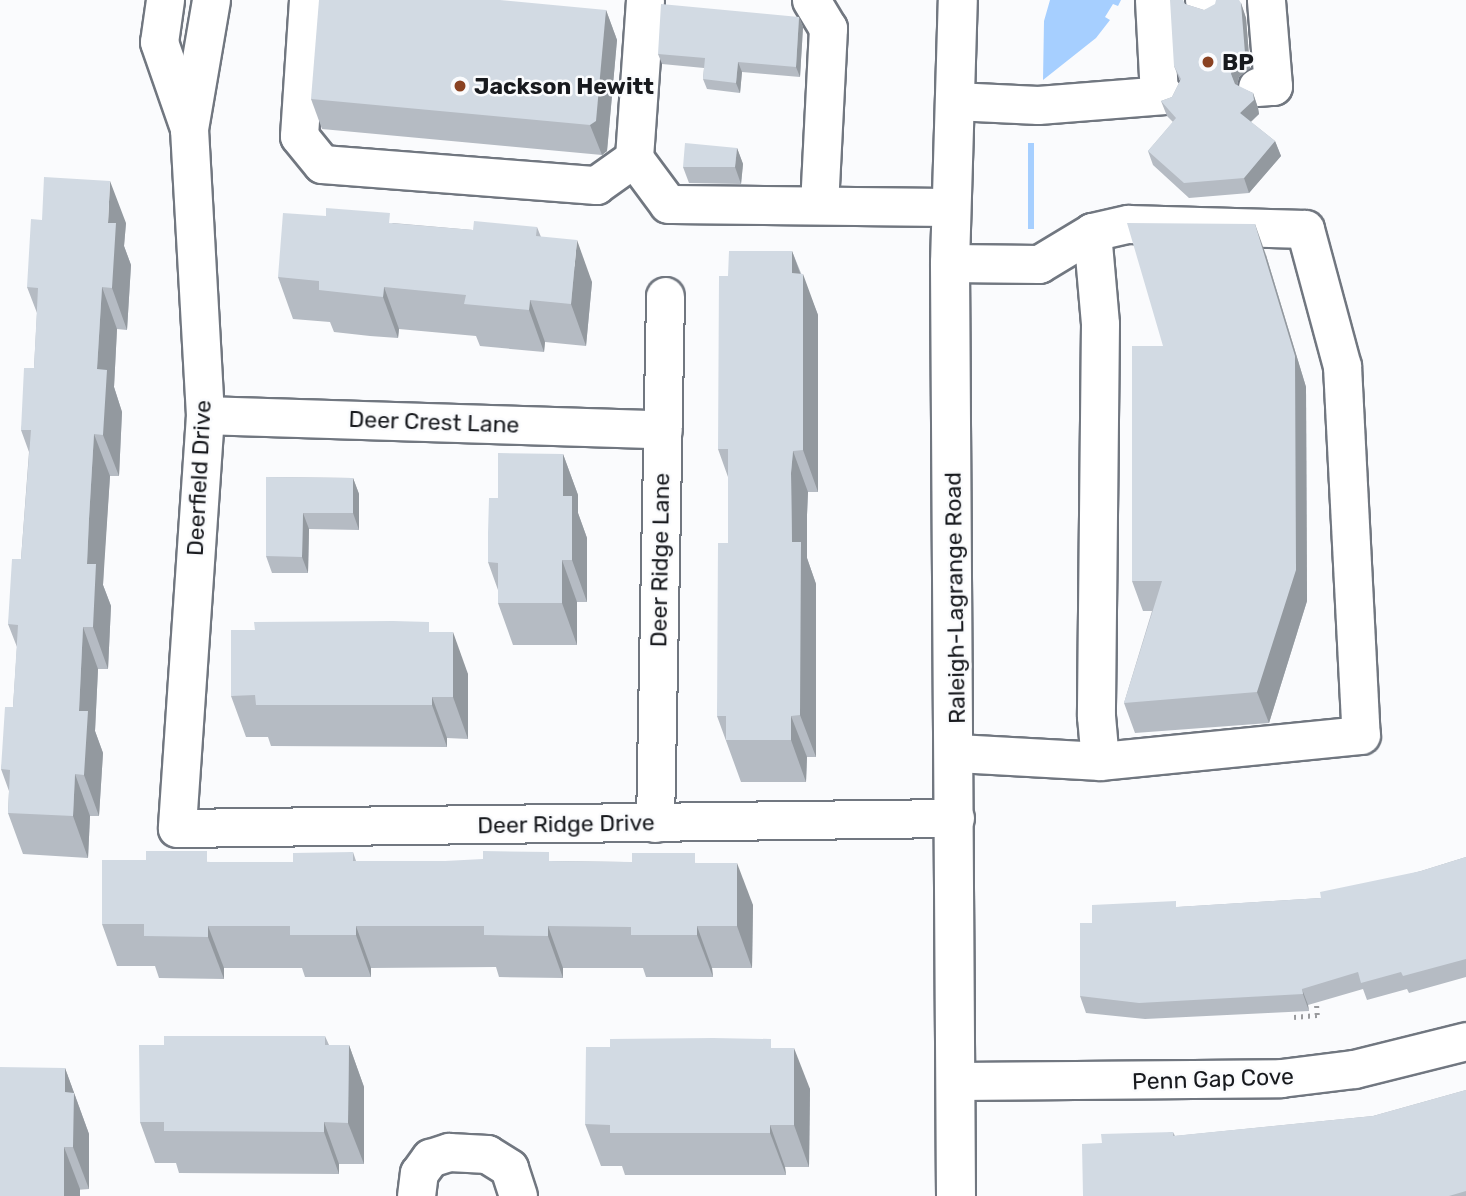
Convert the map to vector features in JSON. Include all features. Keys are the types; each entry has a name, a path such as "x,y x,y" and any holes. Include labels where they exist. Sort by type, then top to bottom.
{"main road":[{"name":"Raleigh-Lagrange Road","path":"956,1196 957,754 950,263 957,0"}],"street":[{"name":"Deerfield Drive","path":"165,0 159,42 189,129"},
{"name":"Deerfield Drive","path":"177,828 205,415 189,129 211,0"},
{"path":"308,0 299,136 322,164 596,186 634,158"},
{"path":"645,0 634,158 668,204 819,204 951,208"},
{"path":"811,0 828,28 819,204"},
{"path":"954,101 1038,105 1162,95 1154,0"},
{"path":"1257,87 1273,86 1266,0"},
{"path":"950,263 1039,264 1093,232 1128,224 1305,229 1342,366 1361,735 1100,761 957,754"},
{"path":"1093,232 1100,324 1096,716 1100,761"},
{"name":"Deer Ridge Lane","path":"655,823 665,296"},
{"name":"Deer Crest Lane","path":"205,415 663,429"},
{"name":"Deer Ridge Drive","path":"177,828 956,818"},
{"name":"Penn Gap Cove","path":"957,1081 1281,1078 1354,1069 1466,1041"},
{"path":"416,1196 425,1165 430,1158 449,1152 487,1154 509,1168 518,1196"}],"path":[{"path":"1294,1017 1317,1015 1315,992"}],"shaded area":[{"path":"1050,0 1121,0 1118,6 1113,4 1105,17 1110,20 1096,38 1043,80 1044,21"},
{"path":"1028,143 1034,143 1034,229 1028,229"}],"building":[{"path":"319,0 500,0 606,10 596,121 590,125 311,99"},
{"path":"1170,0 1183,0 1185,4 1204,10 1215,4 1216,0 1239,0 1241,3 1245,53 1233,62 1231,74 1235,84 1253,93 1254,100 1240,113 1275,141 1244,178 1184,183 1148,151 1176,118 1161,101 1172,97 1181,79 1174,66"},
{"path":"661,4 799,17 796,67 738,62 736,83 703,79 705,58 658,54"},
{"path":"685,143 737,148 735,167 683,167"},
{"path":"44,177 110,181 108,223 116,223 112,288 102,287 97,369 107,370 103,435 94,434 87,564 96,564 93,627 83,627 79,711 88,711 84,775 75,774 73,816 8,813 10,770 1,769 5,707 13,707 18,625 8,624 12,559 21,559 31,430 21,430 24,368 34,368 38,288 27,287 31,219 42,220"},
{"path":"326,208 390,213 389,223 473,230 474,221 537,227 536,236 577,240 571,304 530,300 529,310 464,304 466,295 384,287 383,297 319,290 319,281 278,277 283,213 326,216"},
{"path":"1127,223 1255,224 1295,356 1296,570 1257,692 1124,703 1162,581 1132,581 1132,346 1163,346"},
{"path":"729,251 792,251 792,273 803,274 803,450 793,451 791,473 792,542 801,542 800,715 791,716 791,740 726,740 726,716 717,716 718,543 728,543 728,449 718,449 719,276 728,276"},
{"path":"498,453 563,454 563,496 572,496 572,560 562,560 562,603 498,603 498,563 488,562 488,533 489,498 498,498"},
{"path":"266,477 353,478 353,513 303,513 302,557 266,556"},
{"path":"254,622 429,622 429,632 453,632 453,697 432,697 432,705 256,705 255,695 231,696 231,630 255,630"},
{"path":"146,851 207,851 207,862 293,862 293,853 353,852 353,861 445,861 483,859 483,851 549,852 549,861 632,862 632,853 695,853 695,863 737,863 737,926 697,926 697,935 631,935 631,927 548,926 548,936 484,935 484,926 356,926 356,935 290,935 290,926 208,926 208,937 144,936 144,924 102,924 102,860 146,860"},
{"path":"1466,857 1466,959 1403,976 1401,972 1361,983 1358,972 1302,989 1303,994 1139,1003 1080,996 1080,923 1092,923 1092,905 1176,901 1176,907 1321,898 1320,892 1421,871"},
{"path":"164,1036 325,1036 325,1045 349,1045 348,1123 324,1122 324,1132 164,1131 164,1122 140,1122 139,1045 164,1045"},
{"path":"610,1039 771,1039 771,1048 794,1048 794,1125 770,1125 770,1133 610,1133 610,1125 585,1124 586,1047 610,1047"},
{"path":"0,1067 65,1068 65,1092 74,1093 73,1147 64,1147 64,1196 0,1196"},
{"path":"1466,1090 1466,1191 1449,1196 1083,1196 1082,1144 1102,1143 1101,1134 1173,1132 1173,1136 1373,1116"}],"place":[{"name":"BP","path":"1208,62"},
{"name":"Jackson Hewitt","path":"460,86"}]}
